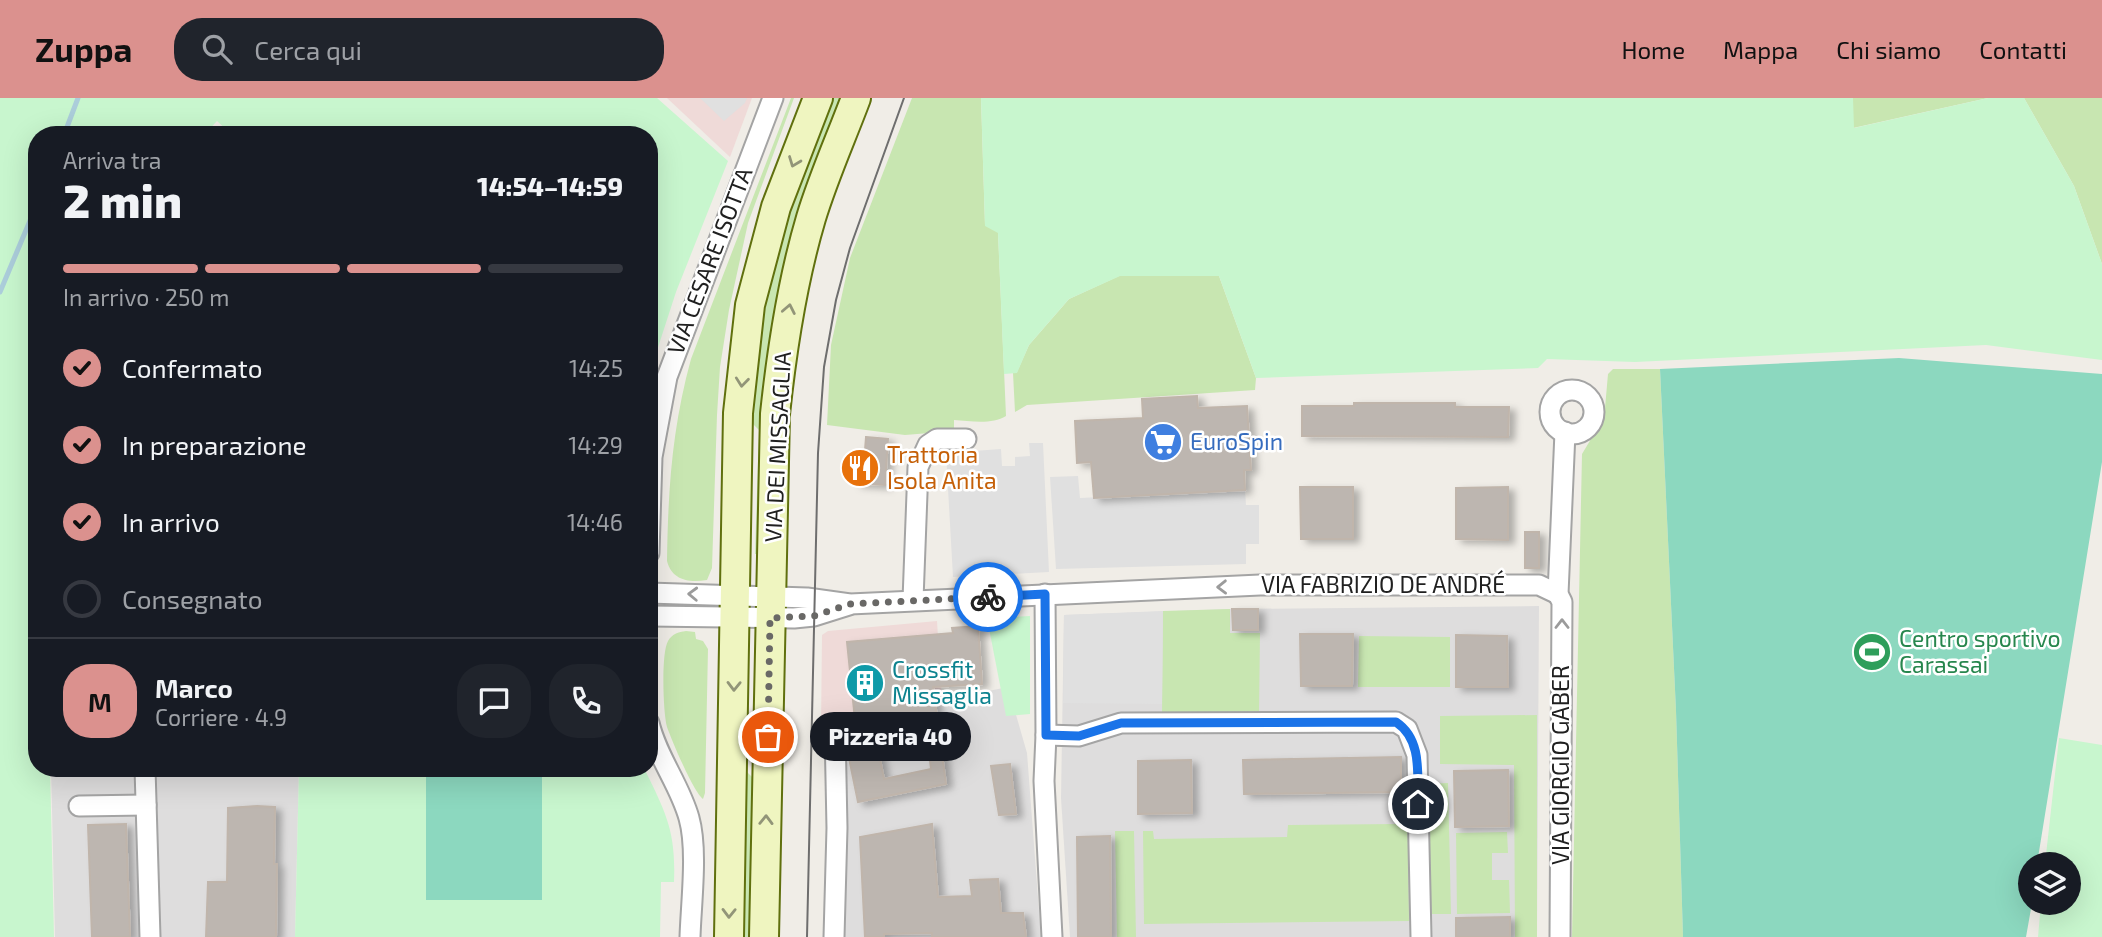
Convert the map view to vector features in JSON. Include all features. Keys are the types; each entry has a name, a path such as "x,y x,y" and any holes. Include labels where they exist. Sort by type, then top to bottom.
{"main road":[{"name":"VIA DEI MISSAGLIA","path":"729,937 738,413 750,305 776,207 818,98"},
{"name":"VIA DEI MISSAGLIA","path":"764,937 775,414 789,309 811,216 856,98"}],"street":[{"name":"VIA CESARE ISOTTA","path":"658,414 667,377 773,98"},
{"path":"1558,594 1565,432"},
{"path":"913,600 918,467 928,445 937,439 966,439"},
{"name":"VIA FABRIZIO DE ANDRÉ","path":"770,607 814,616 850,604 1260,585 1539,585 1558,594"},
{"path":"658,594 736,607"},
{"path":"1045,594 1045,835 1052,937"},
{"name":"VIA GIORGIO GABER","path":"1558,594 1562,602 1560,937"},
{"path":"658,615 736,607 770,607"},
{"path":"1046,735 1079,736 1121,723 1396,722 1407,729 1417,755 1421,937"},
{"path":"834,937 835,729"},
{"path":"658,748 691,827 690,937"},
{"path":"145,777 150,937"},
{"path":"79,806 146,805"}],"shaded area":[{"path":"667,98 752,98 730,157"},
{"path":"700,98 747,98 745,103 724,121"},
{"path":"1029,443 1043,443 1049,572 953,577 946,453 1001,449 1002,466 1015,466 1015,457 1030,456"},
{"path":"1078,476 1080,498 1245,490 1246,505 1259,505 1259,544 1246,544 1246,564 1056,569 1050,477"},
{"path":"1539,606 1537,937 1070,937 1061,798 1064,615 1232,609"},
{"path":"1163,611 1162,704 1063,703 1064,615"},
{"path":"937,621 942,701 821,728 822,635 828,631"},
{"path":"1008,687 1027,753 1041,937 834,937 837,828 823,725"},
{"path":"51,777 299,777 295,937 55,937"}],"green space":[{"path":"0,98 657,98 728,161 676,292 658,347 658,126 222,126 217,121 212,126 28,126 28,777 50,777 54,937 0,937"},
{"path":"791,98 794,98 748,223 729,310 720,367 712,568 707,580 682,579 673,572 667,561 668,509 679,410 691,359"},
{"path":"831,98 844,98 792,249 770,342 762,421 759,554 755,554 759,430 752,423 760,339 777,257"},
{"path":"912,98 981,98 985,225 998,232 1006,416 988,421 954,420 954,431 905,435 827,425 831,345 850,258"},
{"path":"981,98 1853,98 1854,128 1988,98 2024,98 2074,186 2102,264 2102,360 1986,345 1635,362 1547,359 1538,368 1256,378 1219,276 1120,276 1069,299 1029,345 1017,373 1004,374 998,233 985,226"},
{"path":"1853,98 1988,98 1853,128"},
{"path":"2024,98 2102,98 2102,264 2074,186"},
{"path":"1119,276 1219,276 1256,378 1255,390 1027,405 1015,412 1013,373 1017,372 1029,345 1069,299"},
{"name":"Centro sportivo Carassai","path":"1899,358 2102,374 2102,462 2039,852 2018,852 2018,915 2030,915 2026,937 1683,937 1676,711 1660,369"},
{"path":"1613,369 1660,369 1676,711 1683,937 1572,937 1582,454 1600,424 1605,408 1608,374"},
{"path":"1230,609 1230,633 1260,633 1259,714 1162,714 1163,611"},
{"path":"1030,616 1030,714 1006,716 987,618"},
{"path":"686,631 695,632 696,639 703,641 708,649 703,799 678,754 667,727 664,709 666,648 671,637"},
{"path":"1359,636 1450,637 1450,687 1358,687"},
{"path":"745,668 749,668 746,771 754,779 751,937 739,937"},
{"path":"1537,715 1537,937 1515,937 1514,765 1440,764 1440,716"},
{"path":"2059,738 2102,745 2102,937 2038,937 2040,915 2081,915 2081,852 2046,852"},
{"path":"299,777 648,777 664,810 673,849 674,882 661,882 660,937 295,937"},
{"path":"426,777 542,777 542,900 426,900"},
{"path":"1448,783 1451,914 1424,914 1422,784"},
{"path":"1397,824 1408,831 1409,921 1144,924 1143,831 1153,831 1154,839 1287,837 1288,825"},
{"path":"1115,831 1134,831 1136,937 1117,937"},
{"path":"1507,832 1508,853 1492,853 1492,880 1509,880 1510,913 1457,914 1456,833"}],"building":[{"name":"EuroSpin","path":"1197,396 1198,408 1247,406 1251,470 1244,470 1245,490 1094,498 1091,462 1077,463 1075,421 1143,418 1142,399"},
{"path":"1354,403 1455,403 1455,407 1509,407 1508,437 1302,436 1302,406 1354,406"},
{"path":"866,437 888,439 885,485 856,483 857,450 865,450"},
{"path":"1300,487 1353,487 1353,539 1301,539"},
{"path":"1508,487 1508,540 1456,539 1456,488"},
{"path":"1525,532 1539,532 1539,568 1525,568"},
{"path":"1232,609 1258,609 1258,630 1233,630"},
{"path":"978,626 982,684 933,687 946,784 858,802 845,722 855,720 847,642 953,633 952,628","holes":["925,719 931,769 884,779 874,730"]},
{"path":"1300,634 1353,634 1352,686 1301,686"},
{"path":"1456,635 1507,636 1508,687 1456,687"},
{"path":"1401,757 1401,792 1244,794 1243,760"},
{"path":"1191,760 1192,813 1138,814 1138,761"},
{"path":"1010,764 1016,814 999,815 991,766"},
{"path":"1508,770 1509,826 1455,827 1454,771"},
{"path":"275,807 276,937 206,937 208,882 227,882 228,808"},
{"path":"126,824 130,937 92,937 88,825"},
{"path":"932,824 938,897 972,896 970,880 998,879 1001,913 1023,913 1026,937 932,937 932,933 865,937 860,837"},
{"path":"1110,836 1111,937 1078,937 1077,837"},
{"path":"1510,917 1510,937 1456,937 1456,918"}],"waterway":[{"path":"67,126 78,98"},
{"path":"0,292 28,225"}],"tram line":[{"path":"807,937 818,453 824,367 836,300 850,248 904,98"}],"way so far":[{"path":"768,737 770,618 814,616 850,604 988,597"}],"place":[{"name":"EuroSpin","path":"1163,442"},
{"name":"Trattoria Isola Anita","path":"860,468"},
{"name":"Centro sportivo Carassai","path":"1872,652"},
{"name":"Crossfit Missaglia","path":"865,683"},
{"name":"Pizzeria 40","path":"768,737"}],"route":[{"path":"988,597 1045,594 1046,735 1079,736 1121,723 1396,722 1407,729 1417,755 1418,804"}]}
